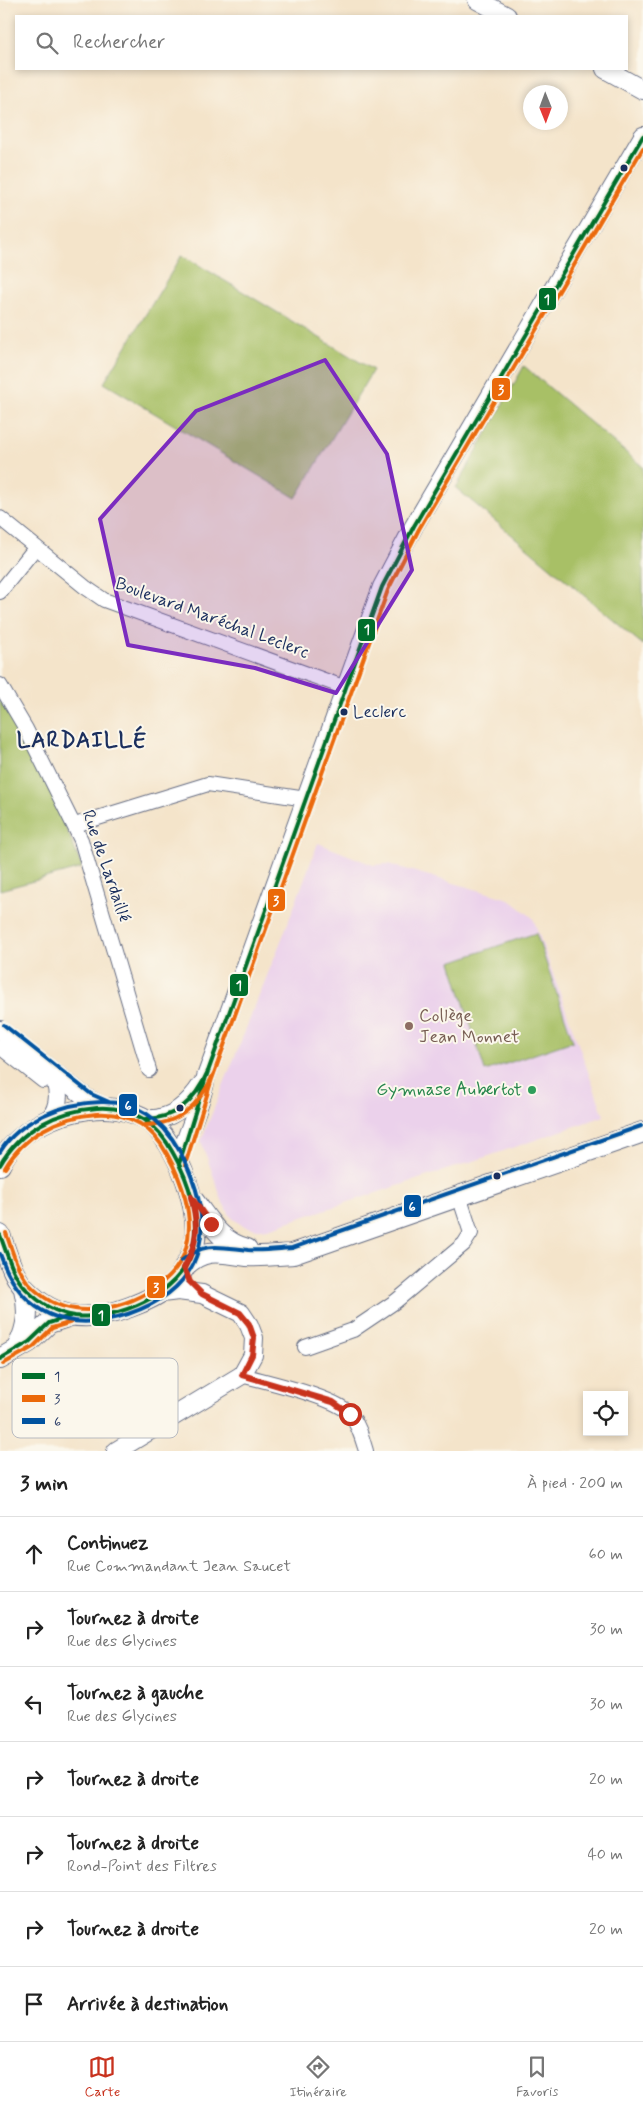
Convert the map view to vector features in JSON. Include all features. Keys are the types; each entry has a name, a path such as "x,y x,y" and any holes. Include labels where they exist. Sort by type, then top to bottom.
{"main road":[{"path":"0,1165 14,1143 27,1132 49,1120 88,1109 106,1108 125,1111 146,1119 163,1135 179,1164 196,1217 193,1252 175,1281 162,1293 146,1301 103,1316 70,1316 49,1323 29,1342 18,1346 0,1359"},
{"path":"185,1267 192,1260 199,1257 221,1252 246,1256 293,1254 643,1132"},
{"path":"191,1197 217,1233 239,1247 271,1255"},
{"path":"0,1236 15,1273 24,1288 45,1306 70,1316"},
{"path":"18,1346 24,1335 28,1314 24,1288"}],"street":[{"path":"477,0 505,15"},
{"path":"606,70 643,90"},
{"path":"179,1164 181,1153 203,1097 206,1077 382,587 397,556 643,136"},
{"name":"Boulevard Maréchal Leclerc","path":"0,518 104,600 346,688"},
{"path":"0,592 36,547"},
{"name":"Rue de Lardaillé","path":"0,685 26,729 74,824 90,866 149,1070"},
{"path":"74,824 208,784 238,787 306,799"},
{"path":"0,1030 31,1063"},
{"path":"0,1047 31,1063 47,1075 106,1108"},
{"path":"47,1075 58,1095 56,1108 49,1120"},
{"path":"146,1119 159,1119 173,1114 195,1095 206,1077"},
{"path":"304,1347 353,1330 396,1301 464,1244 471,1233 459,1196"},
{"path":"178,1414 242,1375 252,1355 254,1338 249,1324 240,1313 202,1294 190,1282 185,1267"},
{"path":"162,1293 202,1294"},
{"path":"242,1375 333,1402 350,1414 361,1433 366,1451"},
{"path":"116,1451 138,1438"}],"highlighted area":[{"path":"325,360 387,454 412,570 336,693 255,668 128,645 100,519 196,411"}],"shaded area":[{"name":"Collège Jean Monnet","path":"318,843 373,865 388,864 509,899 533,918 604,1116 266,1229 243,1226 231,1217 223,1203 201,1141"}],"green space":[{"path":"182,255 373,370 296,498 104,383"},
{"path":"524,366 643,467 643,645 456,488"},
{"path":"0,699 46,781 82,868 0,890"},
{"path":"536,933 573,1041 485,1071 451,962"}],"transit line":[{"name":"1","path":"179,1164 206,1077 382,587 414,526 643,136"},
{"name":"3","path":"185,1165 212,1079 388,590 419,529 643,148"},
{"name":"6","path":"4,1025 91,1094 109,1102"},
{"name":"1","path":"145,1119 166,1115 184,1106 197,1090 208,1071"},
{"name":"3","path":"145,1125 168,1121 187,1110 203,1094 214,1073"},
{"name":"6","path":"0,1152 19,1130 44,1115 87,1103 101,1102 126,1105 147,1114 156,1121 165,1129 179,1150 191,1176 199,1201 201,1225 199,1248 191,1268 176,1286 156,1302 128,1314 106,1320 86,1322 67,1320 49,1314 34,1305 20,1292 9,1275 0,1254"},
{"name":"1","path":"0,1165 8,1153 29,1132 54,1118 67,1113 97,1108 110,1108 132,1113 142,1118 159,1133 167,1142 179,1164 189,1188 195,1213 195,1239 185,1266 175,1280 161,1292 145,1302 127,1309 109,1314 75,1316 48,1307 31,1294 13,1271 0,1235"},
{"name":"3","path":"5,1168 13,1156 32,1137 68,1119 96,1114 118,1115 129,1118 154,1136 167,1154 182,1187 186,1200 189,1224 186,1248 180,1263 170,1276 141,1296 107,1308 91,1310 62,1306 50,1301 34,1289 18,1266 6,1233"},
{"name":"6","path":"181,1261 198,1250 213,1247 254,1250 292,1248 641,1126"},
{"name":"1","path":"0,1359 29,1342 49,1323 70,1316"},
{"name":"3","path":"14,1358 33,1347 52,1328 72,1322"},
{"name":"3","path":"3,1364 12,1359"}],"place":[{"name":"Leclerc","path":"344,712"},
{"name":"Collège Jean Monnet","path":"409,1026"},
{"name":"Gymnase Aubertot","path":"532,1090"}],"district":[{"name":"LARDAILLÉ","path":"82,741"}],"route":[{"path":"211,1224 191,1197 196,1217 196,1234 193,1252 184,1268 190,1282 202,1294 240,1313 249,1324 254,1338 252,1355 242,1375 333,1402 350,1414"}]}
